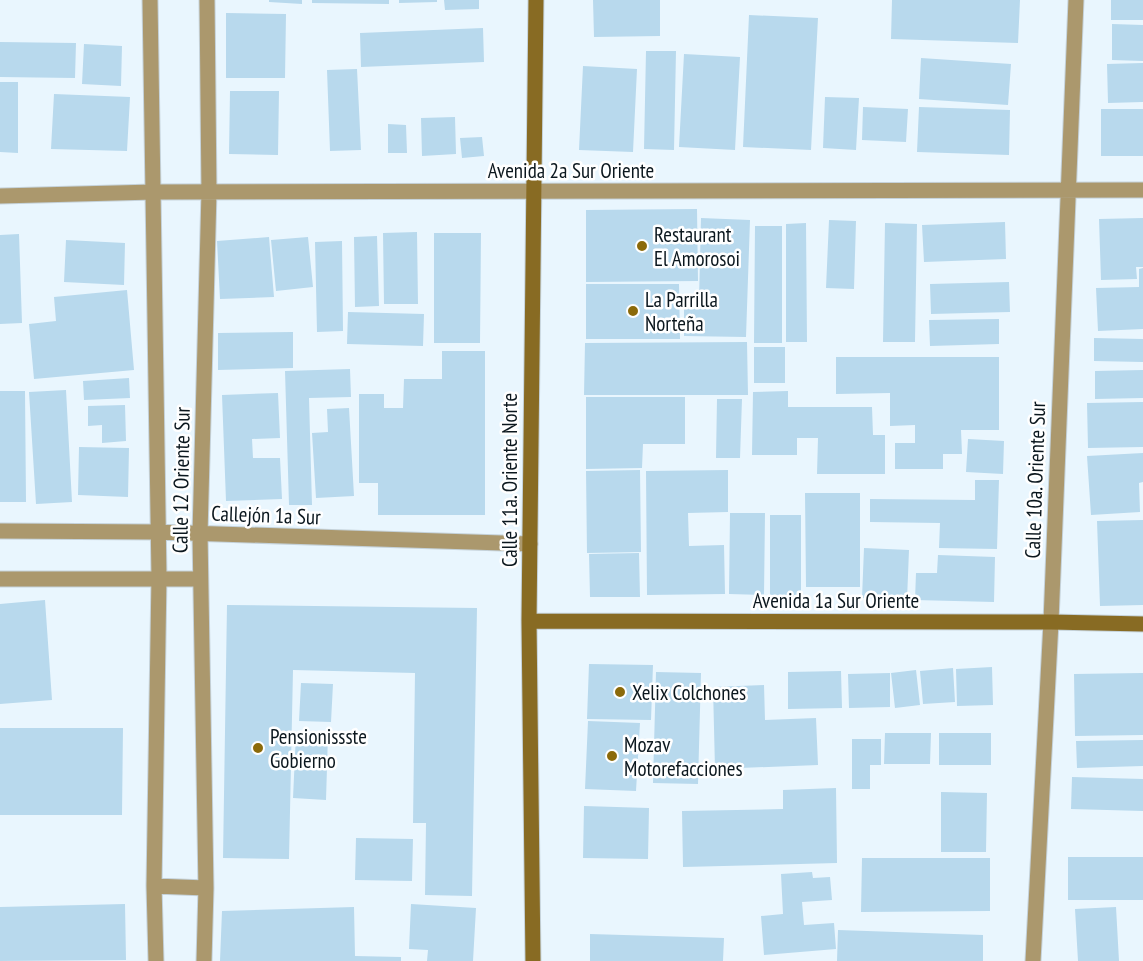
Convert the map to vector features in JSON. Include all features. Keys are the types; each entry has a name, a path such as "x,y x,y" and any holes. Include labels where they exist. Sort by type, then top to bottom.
{"street":[{"name":"Calle 12 Oriente Sur","path":"150,0 159,577 154,886 156,961"},
{"name":"Calle 12 Oriente Sur","path":"204,961 206,888 200,534 209,192 207,0"},
{"name":"Calle 11a. Oriente Norte","path":"533,961 530,544 536,0"},
{"name":"Calle 10a. Oriente Sur","path":"1033,961 1051,622 1076,0"},
{"name":"Avenida 2a Sur Oriente","path":"0,196 154,192 1143,190"},
{"name":"Callejón 1a Sur","path":"0,531 158,532 530,544"},
{"path":"0,579 159,577 200,579"},
{"name":"Avenida 1a Sur Oriente","path":"530,621 1143,624"},
{"path":"154,886 206,888"}],"building":[{"path":"269,0 302,0 302,4 269,2"},
{"path":"312,0 389,0 389,4 312,3"},
{"path":"399,0 437,0 437,2 399,3"},
{"path":"444,0 479,0 479,9 445,10"},
{"path":"593,0 660,0 660,36 594,37"},
{"path":"892,0 1020,0 1018,43 891,39"},
{"path":"1111,0 1143,0 1143,20 1111,20"},
{"path":"226,13 286,14 285,78 226,78"},
{"path":"749,15 818,18 811,150 743,147"},
{"path":"1112,24 1143,25 1143,61 1112,60"},
{"path":"483,28 484,62 361,67 360,33"},
{"path":"0,42 76,43 75,78 0,77"},
{"path":"84,44 122,46 121,86 82,84"},
{"path":"646,51 676,51 674,150 644,149"},
{"path":"684,54 740,57 735,150 679,147"},
{"path":"921,58 1011,64 1008,105 919,99"},
{"path":"1143,63 1143,102 1108,103 1107,64"},
{"path":"583,66 637,69 633,152 579,150"},
{"path":"357,69 361,150 330,151 327,70"},
{"path":"0,82 18,82 18,153 0,152"},
{"path":"230,91 279,91 278,155 229,154"},
{"path":"54,94 130,97 127,151 51,149"},
{"path":"825,97 859,98 856,150 823,148"},
{"path":"863,107 908,109 906,142 862,140"},
{"path":"919,107 1010,110 1009,155 917,152"},
{"path":"1101,109 1143,109 1143,156 1101,156"},
{"path":"455,117 456,154 422,156 421,118"},
{"path":"388,124 406,125 407,153 388,153"},
{"path":"482,137 484,156 462,158 460,138"},
{"name":"Restaurant El Amorosoi","path":"697,209 698,281 586,282 586,210"},
{"path":"701,218 750,220 746,337 684,336 684,300 699,300"},
{"path":"1143,218 1143,267 1136,267 1137,279 1101,280 1099,219"},
{"path":"829,220 856,221 854,289 826,288"},
{"path":"1005,222 1006,259 924,262 922,225"},
{"path":"806,223 807,342 786,342 786,224"},
{"path":"885,223 917,224 915,342 883,342"},
{"path":"755,226 782,226 782,343 754,343"},
{"path":"417,232 418,304 384,304 383,233"},
{"path":"434,233 481,233 480,343 434,343"},
{"path":"19,234 22,323 0,324 0,235"},
{"path":"377,236 379,306 355,307 354,237"},
{"path":"269,237 274,297 220,299 217,241"},
{"path":"308,237 313,287 276,291 271,240"},
{"path":"66,240 125,243 124,285 64,282"},
{"path":"342,241 343,331 317,332 315,242"},
{"path":"1143,268 1143,329 1098,331 1096,288 1139,287 1139,269"},
{"path":"1009,282 1010,312 931,314 930,284"},
{"name":"La Parrilla Norteña","path":"586,284 679,284 680,339 586,339"},
{"path":"127,290 134,370 34,379 29,324 56,321 54,297"},
{"path":"348,312 424,314 423,346 347,344"},
{"path":"999,319 999,344 930,346 929,320"},
{"path":"293,332 293,368 218,370 218,333"},
{"path":"1094,338 1143,339 1143,362 1094,361"},
{"path":"747,342 748,395 584,395 585,343"},
{"path":"754,347 785,347 785,383 754,383"},
{"path":"442,351 485,351 485,515 378,515 378,483 359,483 359,394 384,394 384,408 403,408 404,379 442,379"},
{"path":"836,357 999,357 999,430 961,430 962,454 943,454 943,469 895,469 895,443 915,443 915,425 890,426 890,393 836,394"},
{"path":"350,369 351,397 309,398 312,505 289,505 285,371"},
{"path":"1143,370 1143,398 1095,399 1095,371"},
{"path":"129,378 130,398 84,400 83,381"},
{"path":"66,390 72,502 36,504 29,392"},
{"path":"0,391 25,391 26,502 0,502"},
{"path":"788,391 788,407 872,407 873,435 885,435 885,474 817,474 818,438 797,438 797,455 752,455 753,392"},
{"path":"278,393 280,438 252,439 253,458 280,458 282,499 226,501 222,395"},
{"path":"586,397 685,397 685,444 643,444 642,468 586,469"},
{"path":"717,399 742,399 740,458 716,458"},
{"path":"1143,402 1143,447 1088,448 1087,403"},
{"path":"125,405 126,441 102,443 102,425 88,426 88,406"},
{"path":"349,408 354,496 316,498 312,433 328,432 327,409"},
{"path":"968,439 1004,441 1003,474 966,472"},
{"path":"79,447 129,448 128,497 78,495"},
{"path":"1143,453 1143,482 1139,483 1140,512 1091,515 1087,456"},
{"path":"640,470 641,552 587,553 586,471"},
{"path":"728,470 728,512 688,513 689,546 724,545 725,594 647,595 646,471"},
{"path":"975,480 999,480 997,549 939,548 940,523 870,522 870,499 975,500"},
{"path":"805,493 860,493 860,587 806,587"},
{"path":"730,513 765,513 764,595 729,594"},
{"path":"770,515 801,515 801,599 770,599"},
{"path":"1143,520 1143,605 1100,606 1097,521"},
{"path":"864,548 909,550 907,600 862,598"},
{"path":"639,553 640,597 590,597 589,554"},
{"path":"938,555 995,557 994,602 915,600 916,573 937,573"},
{"path":"45,600 52,700 0,704 0,604"},
{"name":"Pensionissste Gobierno","path":"227,605 477,608 472,896 425,895 426,823 413,823 415,673 293,670 289,859 223,858"},
{"name":"Xelix Colchones","path":"589,664 653,665 651,720 587,719"},
{"path":"992,667 993,705 957,706 956,669"},
{"path":"953,668 955,702 923,704 920,671"},
{"path":"916,670 920,705 895,708 891,673"},
{"path":"841,671 842,708 788,709 788,672"},
{"path":"656,672 701,673 698,784 653,783"},
{"path":"890,673 890,707 849,708 848,674"},
{"path":"1143,673 1143,735 1075,736 1074,674"},
{"path":"301,683 333,684 331,722 299,721"},
{"path":"764,685 765,720 816,718 818,765 715,769 713,687"},
{"name":"Mozav Motorefacciones","path":"588,721 640,723 636,791 585,789"},
{"path":"0,728 123,728 122,815 0,815"},
{"path":"885,733 931,733 930,764 884,764"},
{"path":"939,733 991,733 991,765 939,765"},
{"path":"296,734 328,735 326,800 293,798"},
{"path":"852,739 881,739 881,765 870,765 870,789 852,789"},
{"path":"1143,740 1143,766 1077,768 1076,741"},
{"path":"1072,777 1143,779 1143,811 1071,809"},
{"path":"836,788 837,863 683,867 682,811 783,809 783,790"},
{"path":"941,792 987,793 986,852 941,852"},
{"path":"584,806 649,808 648,859 583,858"},
{"path":"356,838 413,839 412,881 355,880"},
{"path":"1068,857 1143,857 1143,900 1068,900"},
{"path":"862,858 990,858 990,911 861,912"},
{"path":"812,872 813,878 830,877 832,900 802,902 804,925 834,923 836,949 764,955 761,916 783,914 781,874"},
{"path":"125,904 126,960 0,961 0,907"},
{"path":"411,904 476,908 473,961 427,961 428,950 409,949"},
{"path":"354,907 355,956 401,957 401,961 220,961 222,911"},
{"path":"1116,907 1119,961 1078,961 1075,909"},
{"path":"838,930 983,935 983,961 837,961"},
{"path":"590,934 724,938 723,961 590,961"}],"place":[{"name":"Restaurant El Amorosoi","path":"642,246"},
{"name":"La Parrilla Norteña","path":"633,311"},
{"name":"Xelix Colchones","path":"620,692"},
{"name":"Pensionissste Gobierno","path":"258,748"},
{"name":"Mozav Motorefacciones","path":"612,756"}]}
